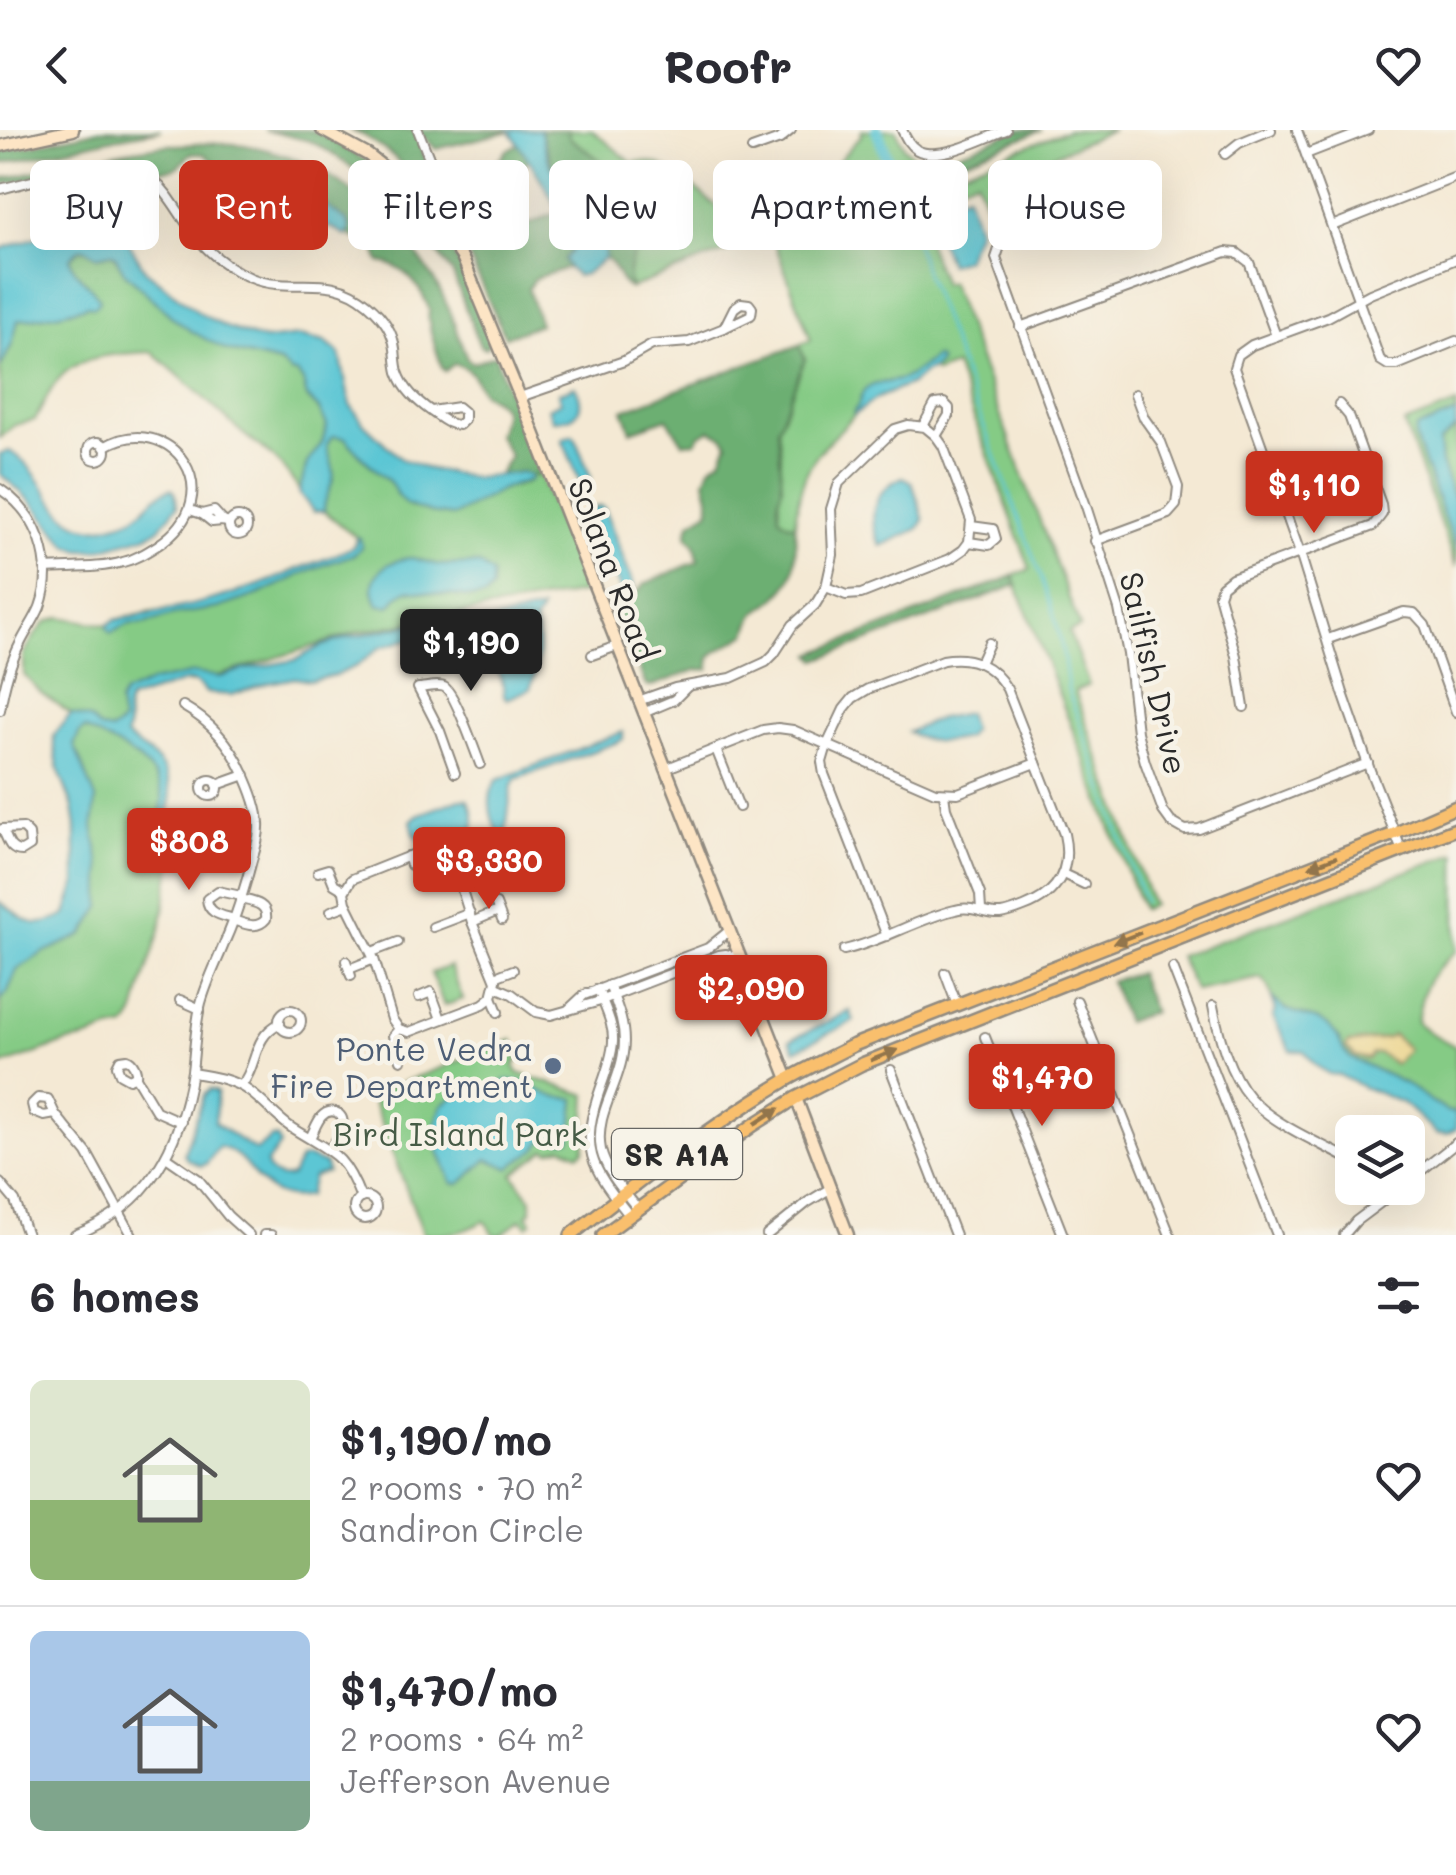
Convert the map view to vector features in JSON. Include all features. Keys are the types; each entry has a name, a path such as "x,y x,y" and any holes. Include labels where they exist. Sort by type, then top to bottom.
{"main road":[{"name":"SR A1A","path":"571,1235 709,1130 788,1079 854,1045 1456,807"},
{"name":"SR A1A","path":"603,1235 714,1152 796,1098 862,1064 1456,829"},
{"path":"1206,908 1212,925"},
{"path":"1020,980 1026,998"},
{"path":"788,1079 796,1098"}],"street":[{"path":"0,146 73,130"},
{"name":"Solana Road","path":"322,130 374,160"},
{"path":"418,130 429,160"},
{"path":"752,149 792,130"},
{"path":"902,130 916,149 937,153 1006,130"},
{"path":"1226,154 1239,142 1271,130"},
{"path":"1297,130 1383,363 1392,366 1456,342"},
{"path":"1306,154 1368,130"},
{"path":"0,189 99,167 140,172 164,190 203,244 233,268 269,284 330,285 367,304 390,330 406,388 432,411"},
{"path":"1332,226 1456,177"},
{"name":"Solana Road","path":"457,250 472,277 788,1079"},
{"name":"Sailfish Drive","path":"999,250 996,258 1002,277 1113,590 1124,631 1142,753 1171,822 1185,830 1199,829 1368,763"},
{"path":"1020,327 1226,252 1237,253 1249,262 1276,336"},
{"path":"1402,851 1234,375 1234,363 1244,349 1328,317 1370,294 1456,259"},
{"path":"520,398 624,361 652,346 689,342 724,328"},
{"path":"1096,541 1168,514 1178,498 1178,486 1162,442 1144,418 1135,394"},
{"path":"922,426 935,404 944,403 950,415 936,436"},
{"path":"1244,707 1220,590 1232,578 1372,526 1382,514 1350,416 1339,404"},
{"path":"638,701 675,688 731,678 766,662 826,587 833,556 831,509 838,483 891,432 908,425 922,426 943,446 971,526 969,542 950,560 861,594 846,595 826,587"},
{"path":"45,568 111,565 139,556 176,532 190,510 190,475 170,447 154,439 134,437 104,446"},
{"path":"0,489 32,521 45,568 41,605 16,652 0,710"},
{"path":"190,510 212,522 226,522"},
{"path":"969,542 989,545 996,540 994,529 971,526"},
{"path":"1328,639 1404,612 1414,613 1424,625 1456,712"},
{"path":"980,663 989,644"},
{"path":"592,654 617,646"},
{"path":"844,950 887,936 957,909 1002,914 1031,904 1053,890 1063,874 1067,854 1064,834 1007,689 996,674 980,663 958,658 943,660 860,693 844,709 827,745 822,762 824,774 887,936"},
{"path":"455,773 440,730 418,688 440,686 448,690 480,764"},
{"path":"643,713 674,700 686,687"},
{"path":"75,1235 118,1212 148,1184 166,1157 181,1122 200,1008 255,851 260,824 245,775 228,744 183,706"},
{"path":"664,769 763,730 778,728 793,730 944,794 1036,763"},
{"path":"716,748 739,807"},
{"path":"218,786 245,775"},
{"path":"944,794 980,894 981,910"},
{"path":"401,1030 392,1019 373,956 347,905 344,890 358,876 438,847 448,851 455,864 494,987 498,1012"},
{"path":"393,848 403,858"},
{"path":"455,864 471,858"},
{"path":"355,865 358,876"},
{"path":"318,872 328,868 334,884 344,890"},
{"path":"370,871 374,881"},
{"path":"1063,874 1084,884"},
{"path":"218,891 241,897 260,904 266,919 253,926 213,912 208,906 207,898 218,891"},
{"path":"331,912 347,905"},
{"path":"434,928 499,912"},
{"path":"568,1010 577,999 708,948 730,930"},
{"path":"349,969 398,942"},
{"path":"494,987 512,994 540,1014 552,1016 719,955 741,959"},
{"path":"1173,968 1277,1235"},
{"path":"401,1060 395,1033 415,1032 484,1004 494,987 514,970"},
{"path":"945,973 957,1005"},
{"path":"609,985 621,1018 624,1043 620,1068 600,1127 602,1150 621,1196"},
{"path":"598,990 613,1043 591,1118 590,1153 598,1172 633,1212"},
{"path":"419,997 431,992 442,1019"},
{"path":"180,1000 200,1008"},
{"path":"1077,1001 1170,1235"},
{"path":"1213,1006 1218,1032 1235,1074 1250,1098 1264,1111 1335,1151"},
{"path":"241,1086 249,1075 261,1039 280,1023"},
{"path":"985,1037 1063,1235"},
{"path":"891,1070 955,1235"},
{"path":"192,1073 241,1086 293,1128 330,1149 344,1162 361,1198"},
{"path":"135,1076 156,1111 181,1122"},
{"path":"598,1094 609,1098"},
{"path":"796,1098 848,1235"},
{"path":"310,1138 324,1114 338,1112 343,1124 330,1149"},
{"path":"55,1114 87,1153 132,1235"},
{"path":"1425,1168 1456,1144"},
{"path":"166,1157 198,1178 249,1235"},
{"path":"0,1183 15,1201 28,1235"},
{"path":"767,1235 830,1188"},
{"path":"1344,1235 1373,1205"},
{"path":"264,1235 271,1235"}],"green space":[{"path":"100,130 161,130 0,164 0,152"},
{"path":"264,130 322,134 363,160 348,160 348,165 310,141"},
{"path":"350,130 510,131 436,149 424,137 419,139 426,160 397,160 365,136"},
{"path":"540,130 568,130 569,137 599,160 550,160"},
{"path":"568,130 592,130 628,160 599,160 569,137"},
{"path":"862,130 896,130 904,147 915,157 840,160"},
{"path":"1017,130 1042,130 965,160 914,160 941,157"},
{"path":"1068,130 1113,130 1044,160 991,160"},
{"path":"215,143 244,145 296,160 212,160 204,154 190,154 179,160 179,166 159,170 159,160 86,160 122,152"},
{"path":"519,144 529,158 498,160"},
{"path":"988,161 988,209 976,179 968,182 968,169"},
{"path":"30,172 30,179 0,185 0,179"},
{"path":"328,175 348,188 347,221 328,207"},
{"path":"693,187 713,203 713,250 730,250 630,288 629,262 633,253 693,250"},
{"path":"549,216 549,250 572,250 564,259 568,268 535,278 528,289 540,324 505,337 466,250 529,250 529,224"},
{"path":"78,250 97,256 111,253 125,272 226,350 280,363 298,373 307,397 327,425 390,482 406,505 453,516 502,489 540,475 586,592 358,632 196,683 162,687 129,700 126,736 154,758 166,774 170,796 167,817 172,827 195,832 214,846 212,849 202,840 185,837 179,848 159,934 136,1011 126,1027 0,1066 0,902 30,922 45,923 66,915 76,884 76,826 54,744 54,735 71,714 24,675 24,654 33,638 46,622 60,617 107,625 115,620 203,604 336,556 354,546 356,537 324,511 314,512 273,457 152,352 99,357 74,366 55,384 35,420 15,425 0,438 0,368 12,344 17,319 89,305 70,257"},
{"path":"375,250 413,250 448,308 467,359 473,363 495,355 540,475 522,472 498,476 510,456 497,434 503,409 482,393 465,367 454,364 445,371 442,368 424,297 402,271 380,262"},
{"path":"435,250 450,250 471,287 482,315 489,344 486,348 477,339 453,274"},
{"path":"605,250 636,250 629,272 630,288 622,282 605,258"},
{"path":"777,250 930,250 943,284 950,282 1080,627 1069,632 1089,685 1075,691 1152,905 1142,909 1013,576 1030,569 955,366 935,373 933,369 938,365 931,360 901,380 877,384 809,467 795,525 779,517 778,428 805,359 799,345 811,340"},
{"path":"799,345 805,359 778,428 782,487 779,517 795,525 791,578 781,593 757,612 747,634 710,658 709,669 646,686 614,605 634,597 644,584 698,561 695,545 687,535 690,523 709,511 705,480 728,443 710,430 696,442 683,443 667,418 631,431 623,410"},
{"path":"1456,404 1456,413 1428,424 1415,438 1456,550 1456,567 1404,424"},
{"path":"1456,428 1456,504 1441,463 1439,442"},
{"path":"1013,576 1017,585 817,660 812,654"},
{"path":"1456,853 1456,951 1428,982 1417,1022 1456,1047 1456,1113 1351,1058 1338,1037 1318,1020 1285,1009 1272,998 1261,978 1195,991 1179,956"},
{"path":"450,966 463,999 444,1006 431,973"},
{"path":"1138,973 1153,1012 1126,1022 1110,981"},
{"name":"Bird Island Park","path":"513,1040 518,1073 587,1095 584,1150 579,1154 563,1147 546,1149 513,1174 531,1199 527,1215 532,1222 527,1226 521,1219 501,1235 495,1235 484,1221 461,1231 424,1235 370,1095"}],"sand":[{"path":"1393,1035 1408,1049 1395,1064 1379,1053 1368,1059 1355,1056 1346,1047 1348,1043"}],"water":[{"path":"509,130 540,130 549,160 549,195 537,173"},
{"path":"968,197 978,229 965,259 949,264 943,250 968,250"},
{"path":"328,207 347,221 348,234 328,227"},
{"path":"30,239 30,250 78,250 70,257 74,270 100,300 93,307 18,320 0,368 0,249"},
{"path":"86,250 133,250 145,270 199,313 228,328 265,340 299,336 325,342 340,354 350,404 364,424 401,459 475,478 522,472 530,480 502,489 453,516 431,513 406,505 390,482 345,438 334,436 327,445 333,479 324,511 314,512 299,493 307,463 322,443 327,425 307,397 298,374 280,363 226,350 191,331 124,272 115,256 97,256"},
{"path":"572,250 604,250 605,258 585,274 576,276 564,259"},
{"path":"935,357 940,361 933,369 911,384 877,398 854,415 868,388 907,377"},
{"path":"575,386 580,401 578,412 553,420 548,408 561,402 558,393"},
{"path":"1456,413 1456,428 1439,442 1441,463 1456,504 1456,550 1415,438 1416,429"},
{"path":"572,435 591,478 581,484 562,439"},
{"path":"9,451 23,460 64,514 77,523 92,527 125,521 171,489 177,506 158,530 145,536 97,550 80,550 68,546 30,500 0,474 0,454"},
{"path":"903,477 912,482 924,520 918,529 881,546 874,525 875,506 885,489"},
{"path":"601,506 633,583 634,588 626,591 621,590 589,510"},
{"path":"357,537 362,546 355,554 260,594 218,608 129,624 111,633 107,629 115,620 203,602 268,582 354,546"},
{"path":"412,558 439,565 479,564 492,574 492,589 485,597 474,598 407,590 390,606 378,605 373,586 379,572 393,562"},
{"path":"541,610 534,623 538,656 530,689 507,699 497,669 481,645 420,638 379,648 357,666 310,681 295,678 231,695 207,693 187,681 129,700 126,736 154,758 166,774 170,796 167,817 172,827 200,835 210,841 212,849 167,831 161,819 158,782 142,762 85,729 80,732 74,745 96,799 93,827 101,869 101,907 83,935 44,952 17,970 0,1001 0,902 30,922 45,923 66,915 76,884 76,826 54,744 54,735 71,714 112,731 122,723 119,703 124,694 152,682 194,673 220,677 295,660 346,638 451,616 494,620"},
{"path":"967,713 972,730 966,738 936,741 908,732 940,718"},
{"path":"623,732 623,739 618,742 516,779 505,837 495,826 490,802 497,780"},
{"path":"467,799 471,806 473,829 440,840 419,839 414,834 411,821 417,815"},
{"path":"1272,998 1285,1009 1329,1026 1351,1058 1456,1113 1456,1129 1437,1134 1425,1123 1425,1115 1416,1115 1403,1103 1329,1074 1304,1051 1291,1051 1273,1017 1276,1010"},
{"path":"850,1011 854,1021 795,1050 790,1040"},
{"path":"506,1080 575,1099 571,1139 544,1139 509,1168 488,1159 461,1183 454,1184 432,1134 442,1105 455,1096 489,1093"},
{"path":"210,1089 217,1092 215,1123 256,1151 271,1138 277,1138 280,1145 266,1164 276,1176 292,1176 300,1159 306,1157 325,1164 327,1172 313,1177 308,1196 277,1194 240,1158 219,1147 201,1166 186,1158 184,1153 204,1095"}],"waterway":[{"path":"877,130 888,160"},
{"path":"918,250 1048,595 1068,690 1144,902"}],"place":[{"name":"Ponte Vedra Fire Department","path":"553,1066"}]}
